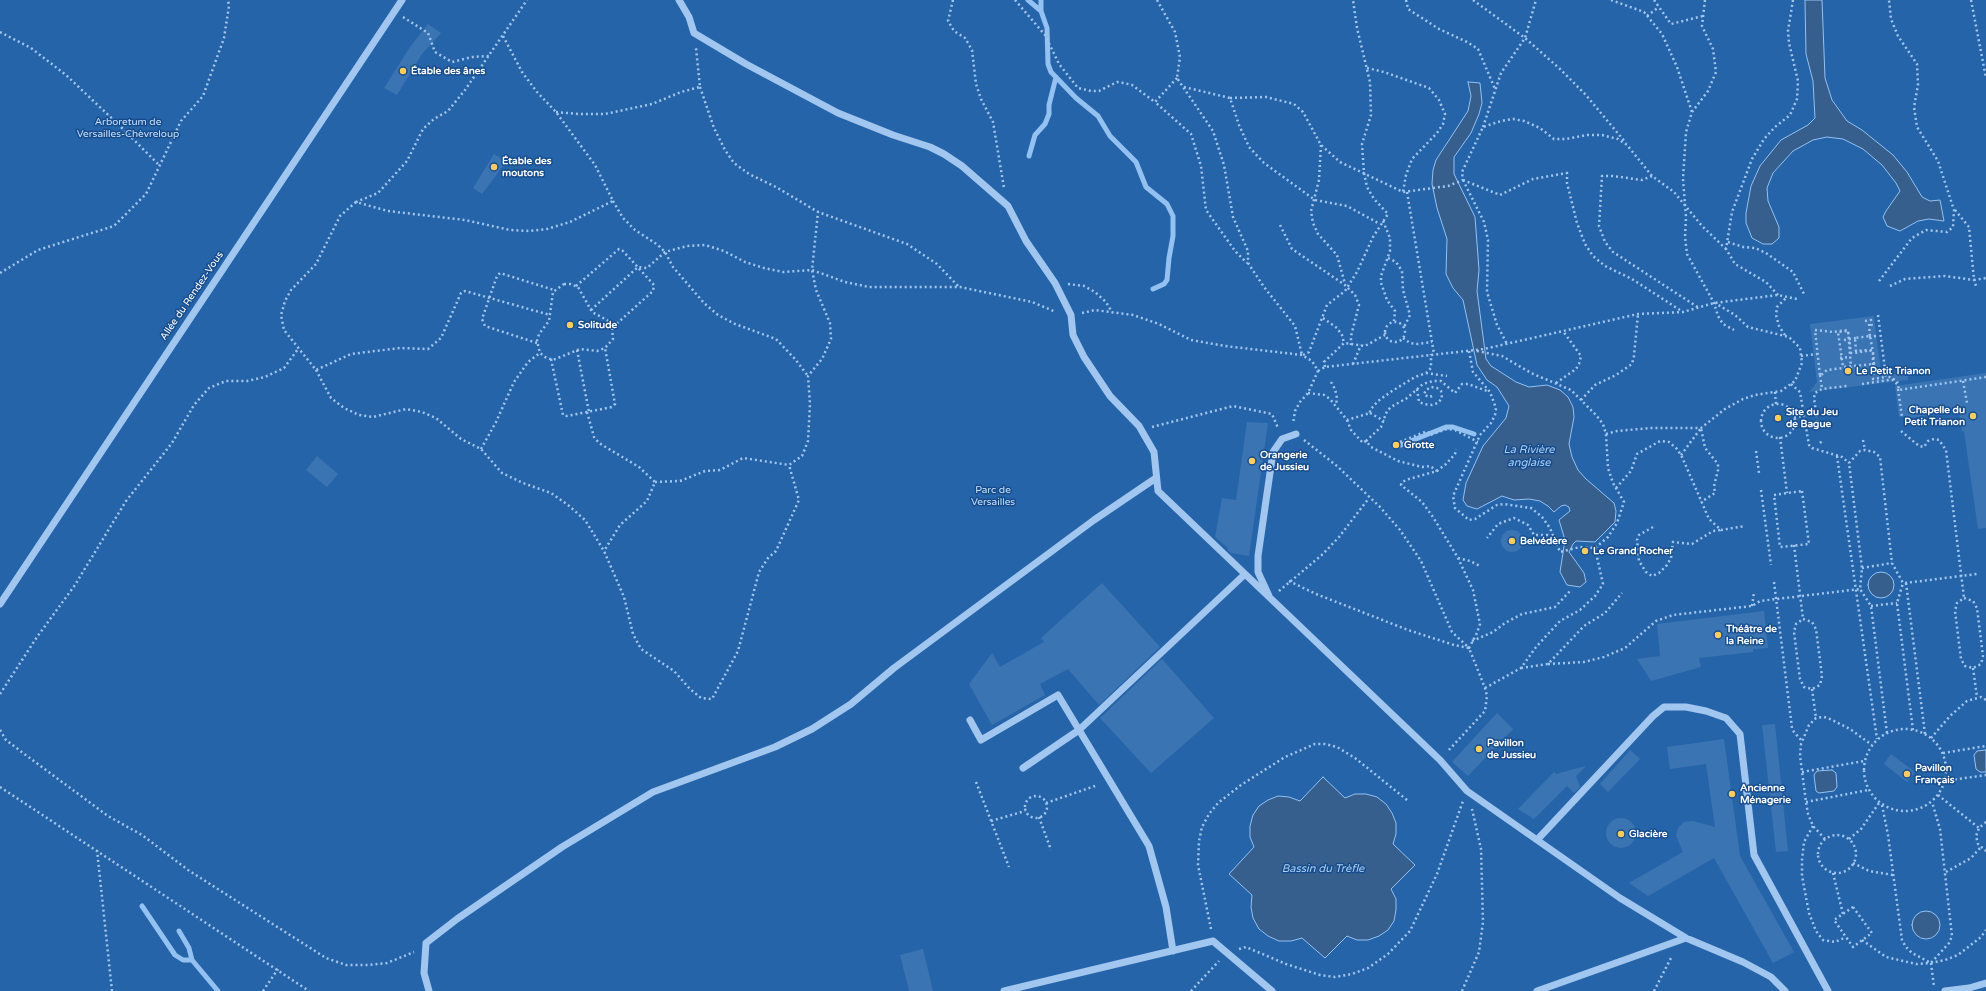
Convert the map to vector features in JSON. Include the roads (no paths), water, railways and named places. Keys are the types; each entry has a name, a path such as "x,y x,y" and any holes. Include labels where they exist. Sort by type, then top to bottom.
{"lane":[{"name":"Allée du Rendez-Vous","path":"0,604 402,0"},
{"path":"679,0 690,17 694,33 746,64 838,113 893,135 930,147 944,154 978,179 1008,206 1026,241 1055,283 1070,315 1072,335 1084,357 1110,396 1142,431 1154,452 1158,491 1244,575 1440,760 1467,791 1620,898 1686,938 1743,962 1771,978 1784,991"},
{"path":"1272,601 1258,572 1258,556 1273,452 1282,439 1296,434"},
{"path":"430,991 424,973 426,943 457,919 562,847 653,792 775,747 812,729 851,704 894,668 1094,520 1156,478"},
{"path":"1023,768 1079,730 1244,575"},
{"path":"970,720 981,740 1058,695 1140,829 1153,854 1166,907 1173,951"},
{"path":"1537,840 1653,716 1664,708 1686,707 1706,711 1726,718 1740,734 1754,855 1828,991"},
{"path":"1537,991 1686,938"},
{"path":"1004,991 1214,942 1272,991"},
{"path":"1945,991 1969,988 1986,983"}],"water":[{"path":"1805,0 1822,0 1825,78 1832,100 1847,121 1862,130 1893,155 1907,172 1922,197 1930,201 1940,200 1944,221 1929,219 1918,221 1900,231 1887,226 1883,217 1900,191 1896,183 1882,165 1863,149 1843,139 1827,137 1813,140 1793,151 1773,173 1767,188 1768,201 1779,227 1779,238 1772,244 1763,244 1752,238 1746,223 1746,213 1751,186 1760,166 1781,140 1808,125 1815,118 1813,81 1806,54"},
{"name":"La Rivière anglaise","path":"1468,82 1480,83 1482,103 1471,133 1454,157 1454,174 1475,217 1479,270 1477,291 1486,359 1491,366 1516,382 1529,387 1547,385 1560,390 1568,397 1573,407 1574,417 1569,444 1572,457 1578,470 1586,479 1614,503 1616,511 1615,522 1595,542 1576,541 1569,552 1584,573 1586,582 1580,587 1567,585 1560,572 1565,540 1559,520 1570,511 1569,507 1565,505 1561,506 1554,512 1540,501 1529,499 1514,500 1502,496 1477,509 1467,506 1463,500 1466,483 1483,446 1506,418 1509,406 1497,387 1487,380 1477,365 1463,300 1453,288 1446,274 1447,239 1437,208 1432,184 1433,170 1436,160 1468,111 1471,96"},
{"path":"1881,572 1890,576 1894,585 1890,594 1881,598 1872,594 1868,585 1872,576"},
{"path":"1986,750 1986,772 1980,772 1976,769 1974,755 1977,751"},
{"path":"1832,770 1836,773 1837,787 1834,791 1819,793 1816,791 1814,775 1817,771"},
{"name":"Bassin du Trèfle","path":"1323,777 1345,798 1355,794 1366,794 1377,797 1386,804 1396,823 1396,834 1393,844 1415,865 1391,889 1396,899 1396,910 1394,921 1388,930 1379,936 1368,940 1357,940 1347,936 1325,958 1302,938 1291,941 1279,941 1268,936 1259,929 1253,918 1251,907 1252,895 1229,874 1254,847 1250,837 1250,826 1253,815 1259,806 1278,796 1289,797 1300,801"},
{"path":"1926,911 1936,915 1940,925 1936,935 1926,939 1916,935 1912,925 1916,915"}],"waterway":[{"path":"1028,0 1041,11"},
{"path":"1041,0 1041,11 1047,28 1048,64 1051,72 1076,98 1098,116 1110,136 1136,162 1146,187 1167,204 1173,216 1173,236 1167,280 1164,284 1153,289"},
{"path":"1029,156 1035,135 1045,124 1049,114 1049,105 1056,77"},
{"path":"1401,445 1446,427 1453,427 1474,434"},
{"path":"142,906 175,955 183,960 192,960 218,991"},
{"path":"179,931 189,948 192,960"}],"place":[{"name":"Étable des ânes","path":"403,71"},
{"name":"Étable des moutons","path":"494,167"},
{"name":"Solitude","path":"570,325"},
{"name":"Le Petit Trianon","path":"1848,371"},
{"name":"Chapelle du Petit Trianon","path":"1973,416"},
{"name":"Site du Jeu de Bague","path":"1778,418"},
{"name":"Grotte","path":"1396,445"},
{"name":"Orangerie de Jussieu","path":"1252,461"},
{"name":"Belvédère","path":"1512,541"},
{"name":"Le Grand Rocher","path":"1585,551"},
{"name":"Théâtre de la Reine","path":"1718,635"},
{"name":"Pavillon de Jussieu","path":"1479,749"},
{"name":"Pavillon Français","path":"1907,774"},
{"name":"Ancienne Ménagerie","path":"1732,794"},
{"name":"Glacière","path":"1621,834"}],"park label":[{"name":"Arboretum de Versailles-Chèvreloup","path":"128,128"},
{"name":"Parc de Versailles","path":"993,496"}]}
